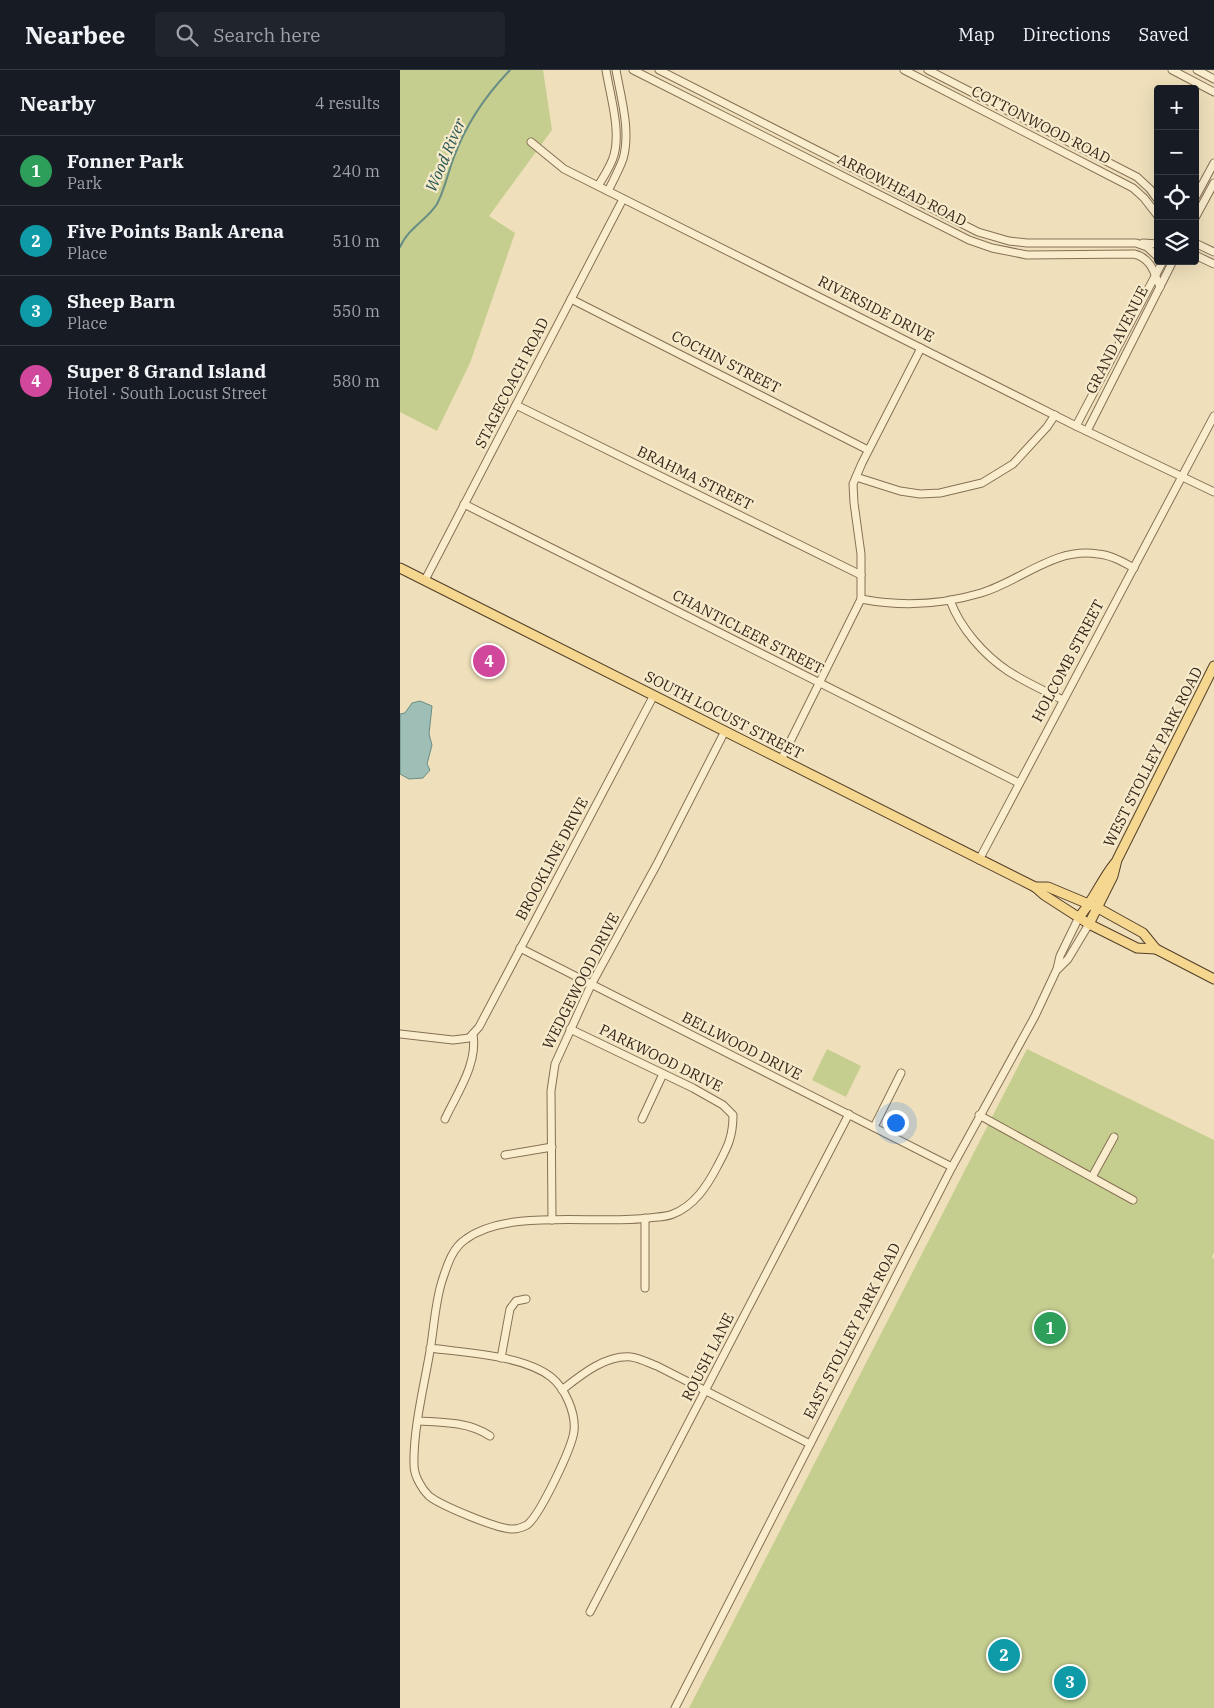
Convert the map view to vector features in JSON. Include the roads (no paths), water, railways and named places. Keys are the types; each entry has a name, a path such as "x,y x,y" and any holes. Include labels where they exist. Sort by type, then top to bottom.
{"main road":[{"name":"SOUTH LOCUST STREET","path":"400,568 1035,887 1044,895 1089,924 1137,948 1156,949"},
{"name":"WEST STOLLEY PARK ROAD","path":"1089,924 1094,906 1113,876 1117,860 1214,666"},
{"name":"SOUTH LOCUST STREET","path":"1035,887 1048,887 1094,906 1143,933 1156,949 1214,979"},
{"name":"WEST STOLLEY PARK ROAD","path":"1079,917 1094,906"}],"street":[{"path":"598,186 614,156 617,132 606,70"},
{"path":"608,191 623,159 625,146 624,117 616,70"},
{"name":"ARROWHEAD ROAD","path":"633,70 969,240 992,248 1027,255 1134,254 1143,256 1148,260 1160,287"},
{"name":"ARROWHEAD ROAD","path":"659,70 978,232 1010,241 1027,243 1154,244"},
{"name":"COTTONWOOD ROAD","path":"904,70 1126,184 1144,198 1154,211"},
{"name":"COTTONWOOD ROAD","path":"928,70 1123,169 1137,177 1154,195"},
{"path":"1172,70 1214,92"},
{"path":"1197,70 1214,79"},
{"name":"RIVERSIDE DRIVE","path":"531,142 564,169 1076,426 1214,492"},
{"path":"1199,191 1214,163"},
{"path":"1199,210 1214,182"},
{"name":"STAGECOACH ROAD","path":"424,580 623,199"},
{"path":"1136,243 1147,247 1154,254"},
{"path":"1199,245 1214,252"},
{"path":"1199,257 1214,264"},
{"name":"GRAND AVENUE","path":"1076,426 1159,265"},
{"path":"1162,265 1165,276"},
{"name":"GRAND AVENUE","path":"1087,431 1171,265"},
{"name":"COCHIN STREET","path":"571,299 868,450"},
{"path":"781,760 861,599 861,554 853,484 868,450 921,348"},
{"name":"BRAHMA STREET","path":"516,405 861,575"},
{"path":"856,477 900,491 920,494 940,493 982,483 1013,464 1047,428 1055,415"},
{"name":"HOLCOMB STREET","path":"979,860 1214,416"},
{"name":"CHANTICLEER STREET","path":"464,504 1019,783"},
{"path":"861,599 887,604 938,603 982,593 1012,580 1040,564 1084,553 1100,554 1134,568"},
{"path":"950,600 953,609 986,653 1008,671 1063,700"},
{"name":"BROOKLINE DRIVE","path":"473,1034 479,1027 654,695"},
{"name":"WEDGEWOOD DRIVE","path":"552,1220 551,1091 555,1064 591,985 657,864 725,731"},
{"name":"EAST STOLLEY PARK ROAD","path":"675,1708 952,1167 1035,1016 1057,969 1060,956 1079,917"},
{"name":"EAST STOLLEY PARK ROAD","path":"1057,969 1068,959 1089,924"},
{"name":"BELLWOOD DRIVE","path":"520,948 952,1167"},
{"name":"PARKWOOD DRIVE","path":"552,1220 629,1220 672,1214 693,1202 710,1180 726,1150 733,1131 733,1116 724,1105 570,1029"},
{"path":"400,1034 452,1040 469,1038 473,1034"},
{"path":"445,1119 473,1057 473,1034"},
{"path":"874,1127 901,1073"},
{"path":"642,1119 663,1074"},
{"name":"ROUSH LANE","path":"590,1612 849,1114"},
{"path":"979,1116 1134,1200"},
{"path":"1092,1177 1114,1137"},
{"path":"504,1155 552,1147"},
{"path":"644,1288 645,1218"},
{"path":"430,1348 518,1361 536,1368 552,1378 562,1390 572,1412 574,1429 569,1450 539,1508 528,1524 516,1530 503,1529 455,1509 430,1496 420,1485 414,1468 418,1421 430,1348 441,1285 451,1256 463,1240 480,1230 504,1224 552,1220"},
{"path":"501,1358 510,1309 516,1302 526,1300"},
{"path":"562,1390 584,1373 609,1360 632,1357 657,1366 810,1444"},
{"path":"418,1421 453,1423 481,1430 490,1436"}],"water":[{"path":"420,701 432,706 429,734 432,745 427,764 430,770 423,778 409,779 400,774 400,714 405,713 412,703"}],"waterway":[{"name":"Wood River","path":"400,247 403,240 437,204 464,133 485,100 510,70"}],"place":[{"name":"Super 8 Grand Island","path":"489,661"},
{"name":"Fonner Park","path":"1050,1328"},
{"name":"Five Points Bank Arena","path":"1004,1655"},
{"name":"Sheep Barn","path":"1070,1682"}]}
